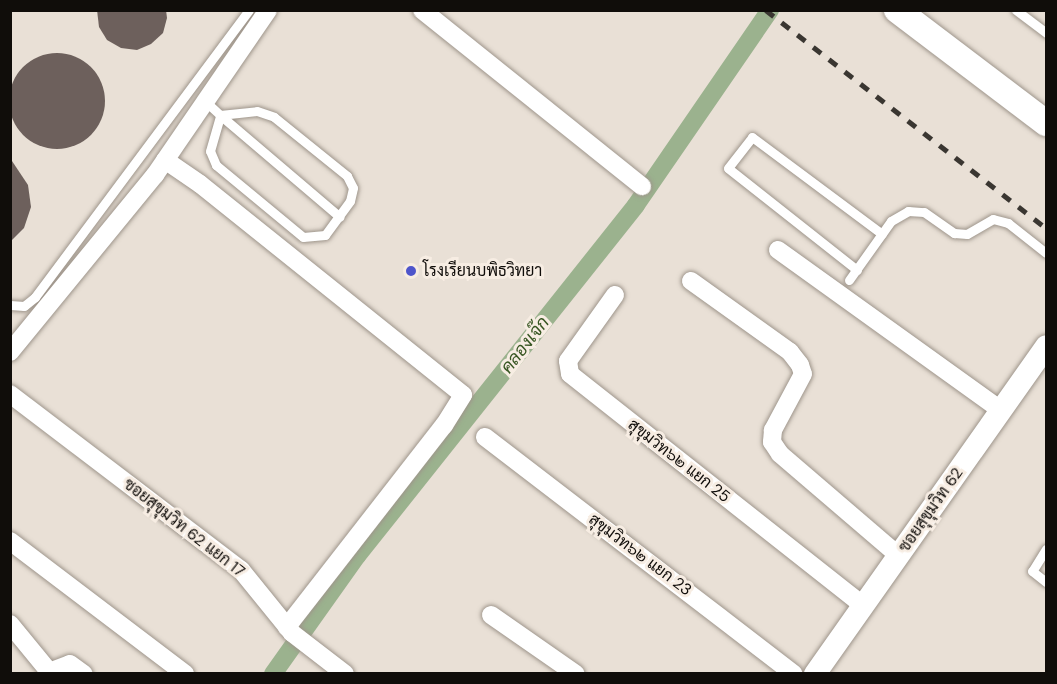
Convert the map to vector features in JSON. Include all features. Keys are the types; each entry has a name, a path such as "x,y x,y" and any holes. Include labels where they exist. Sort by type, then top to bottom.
{"main road":[{"path":"897,10 1047,123"}],"street":[{"path":"10,352 165,160 204,100 268,10"},
{"path":"422,10 642,186"},
{"path":"165,160 200,183 463,395 444,425 290,630"},
{"path":"778,250 1000,410"},
{"path":"692,281 790,352 800,365 803,374 773,430 772,442 780,454 898,555"},
{"name":"สุขุมวิท๖๒ แยก 25","path":"615,295 568,361 570,374 863,605"},
{"name":"ซอยสุขุมวิท 62","path":"815,674 1047,346"},
{"name":"ซอยสุขุมวิท 62 แยก 17","path":"10,394 241,570 290,630 345,674"},
{"name":"สุขุมวิท๖๒ แยก 23","path":"485,437 794,674"},
{"path":"10,541 185,674"},
{"path":"491,615 576,674"},
{"path":"10,624 52,672 70,663 84,674"}],"lane":[{"path":"10,305 24,306 35,297 249,10"},
{"path":"1016,10 1047,33"},
{"path":"204,100 340,217"},
{"path":"257,111 274,117 347,176 353,188 340,217 325,235 303,237 216,165 210,151 220,115 257,111"},
{"path":"857,270 728,168 752,137 882,234"},
{"path":"849,280 891,221 908,211 924,212 961,233 976,230 993,219 1008,223 1047,253"},
{"path":"1047,549 1032,571 1047,582"}],"building":[{"path":"97,10 166,10 167,18 163,33 151,44 137,50 121,48 107,40 99,27"},
{"path":"57,53 75,56 91,67 102,83 105,101 102,119 91,135 75,146 57,149 39,146 23,135 12,119 9,101 12,83 23,67 39,56"},
{"path":"10,158 28,185 31,207 24,228 10,242"}],"waterway":[{"name":"คลองเจ๊ก","path":"273,674 357,556 636,205 770,10"}],"railway":[{"path":"766,10 1046,228"}],"place":[{"name":"โรงเรียนบพิธวิทยา","path":"411,271"}]}
